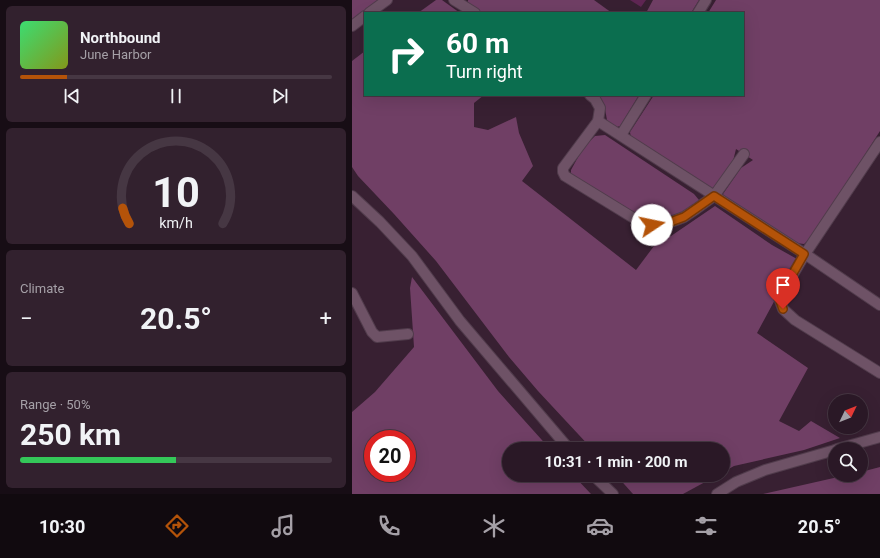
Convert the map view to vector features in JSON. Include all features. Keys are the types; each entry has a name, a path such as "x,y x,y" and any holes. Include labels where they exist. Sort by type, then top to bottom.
{"lane":[{"path":"370,12 387,0"},
{"path":"454,0 472,12"},
{"path":"699,12 706,0"},
{"path":"352,26 364,17"},
{"path":"591,96 595,99 600,108 598,121 563,168 563,172 566,176 640,222 652,225 665,224 684,217 714,196 744,154"},
{"path":"621,136 645,96"},
{"path":"598,121 880,305"},
{"path":"880,142 804,254 779,298 783,309 795,320 880,373"},
{"path":"352,196 380,222 412,256 460,321 563,442"},
{"path":"352,293 372,332 377,337 408,334"},
{"path":"862,442 880,437"},
{"path":"717,494 736,482 765,470 828,451"},
{"path":"600,482 613,494"}],"shaded area":[{"path":"352,0 379,0 352,20"},
{"path":"436,0 442,0 459,12 419,12"},
{"path":"468,0 594,0 611,12 481,12 468,3"},
{"path":"653,0 699,0 692,12 647,12"},
{"path":"716,0 880,0 880,131 812,237 804,244 796,243 725,200 723,194 741,168 753,160 736,149 733,161 715,188 708,189 631,138 630,132 653,96 744,96 744,12 709,12"},
{"path":"364,52 364,96 483,96 474,103 474,127 488,130 516,117 519,133 533,166 522,181 636,270 660,238 671,236 715,206 772,245 797,259 757,333 808,368 779,421 799,431 811,421 828,431 828,434 833,434 840,438 804,450 730,468 730,442 585,442 509,357 436,261 358,176 352,167 352,61"},
{"path":"597,96 638,96 620,126 614,128 607,120 605,109"},
{"path":"605,135 694,194 699,200 695,208 660,220 641,222 571,177 571,170 583,148 595,136"},
{"path":"412,277 498,391 544,442 502,442 502,482 580,482 591,494 352,494 352,412 375,392 414,347 410,288"},
{"path":"880,467 880,494 763,494 828,479 828,482 868,482 868,470"},
{"path":"622,482 705,482 683,494 633,494"}],"building":[{"path":"630,0 646,0 641,7"}],"route":[{"path":"652,225 665,224 684,217 714,196 766,229 804,254 779,298 783,309"}]}
